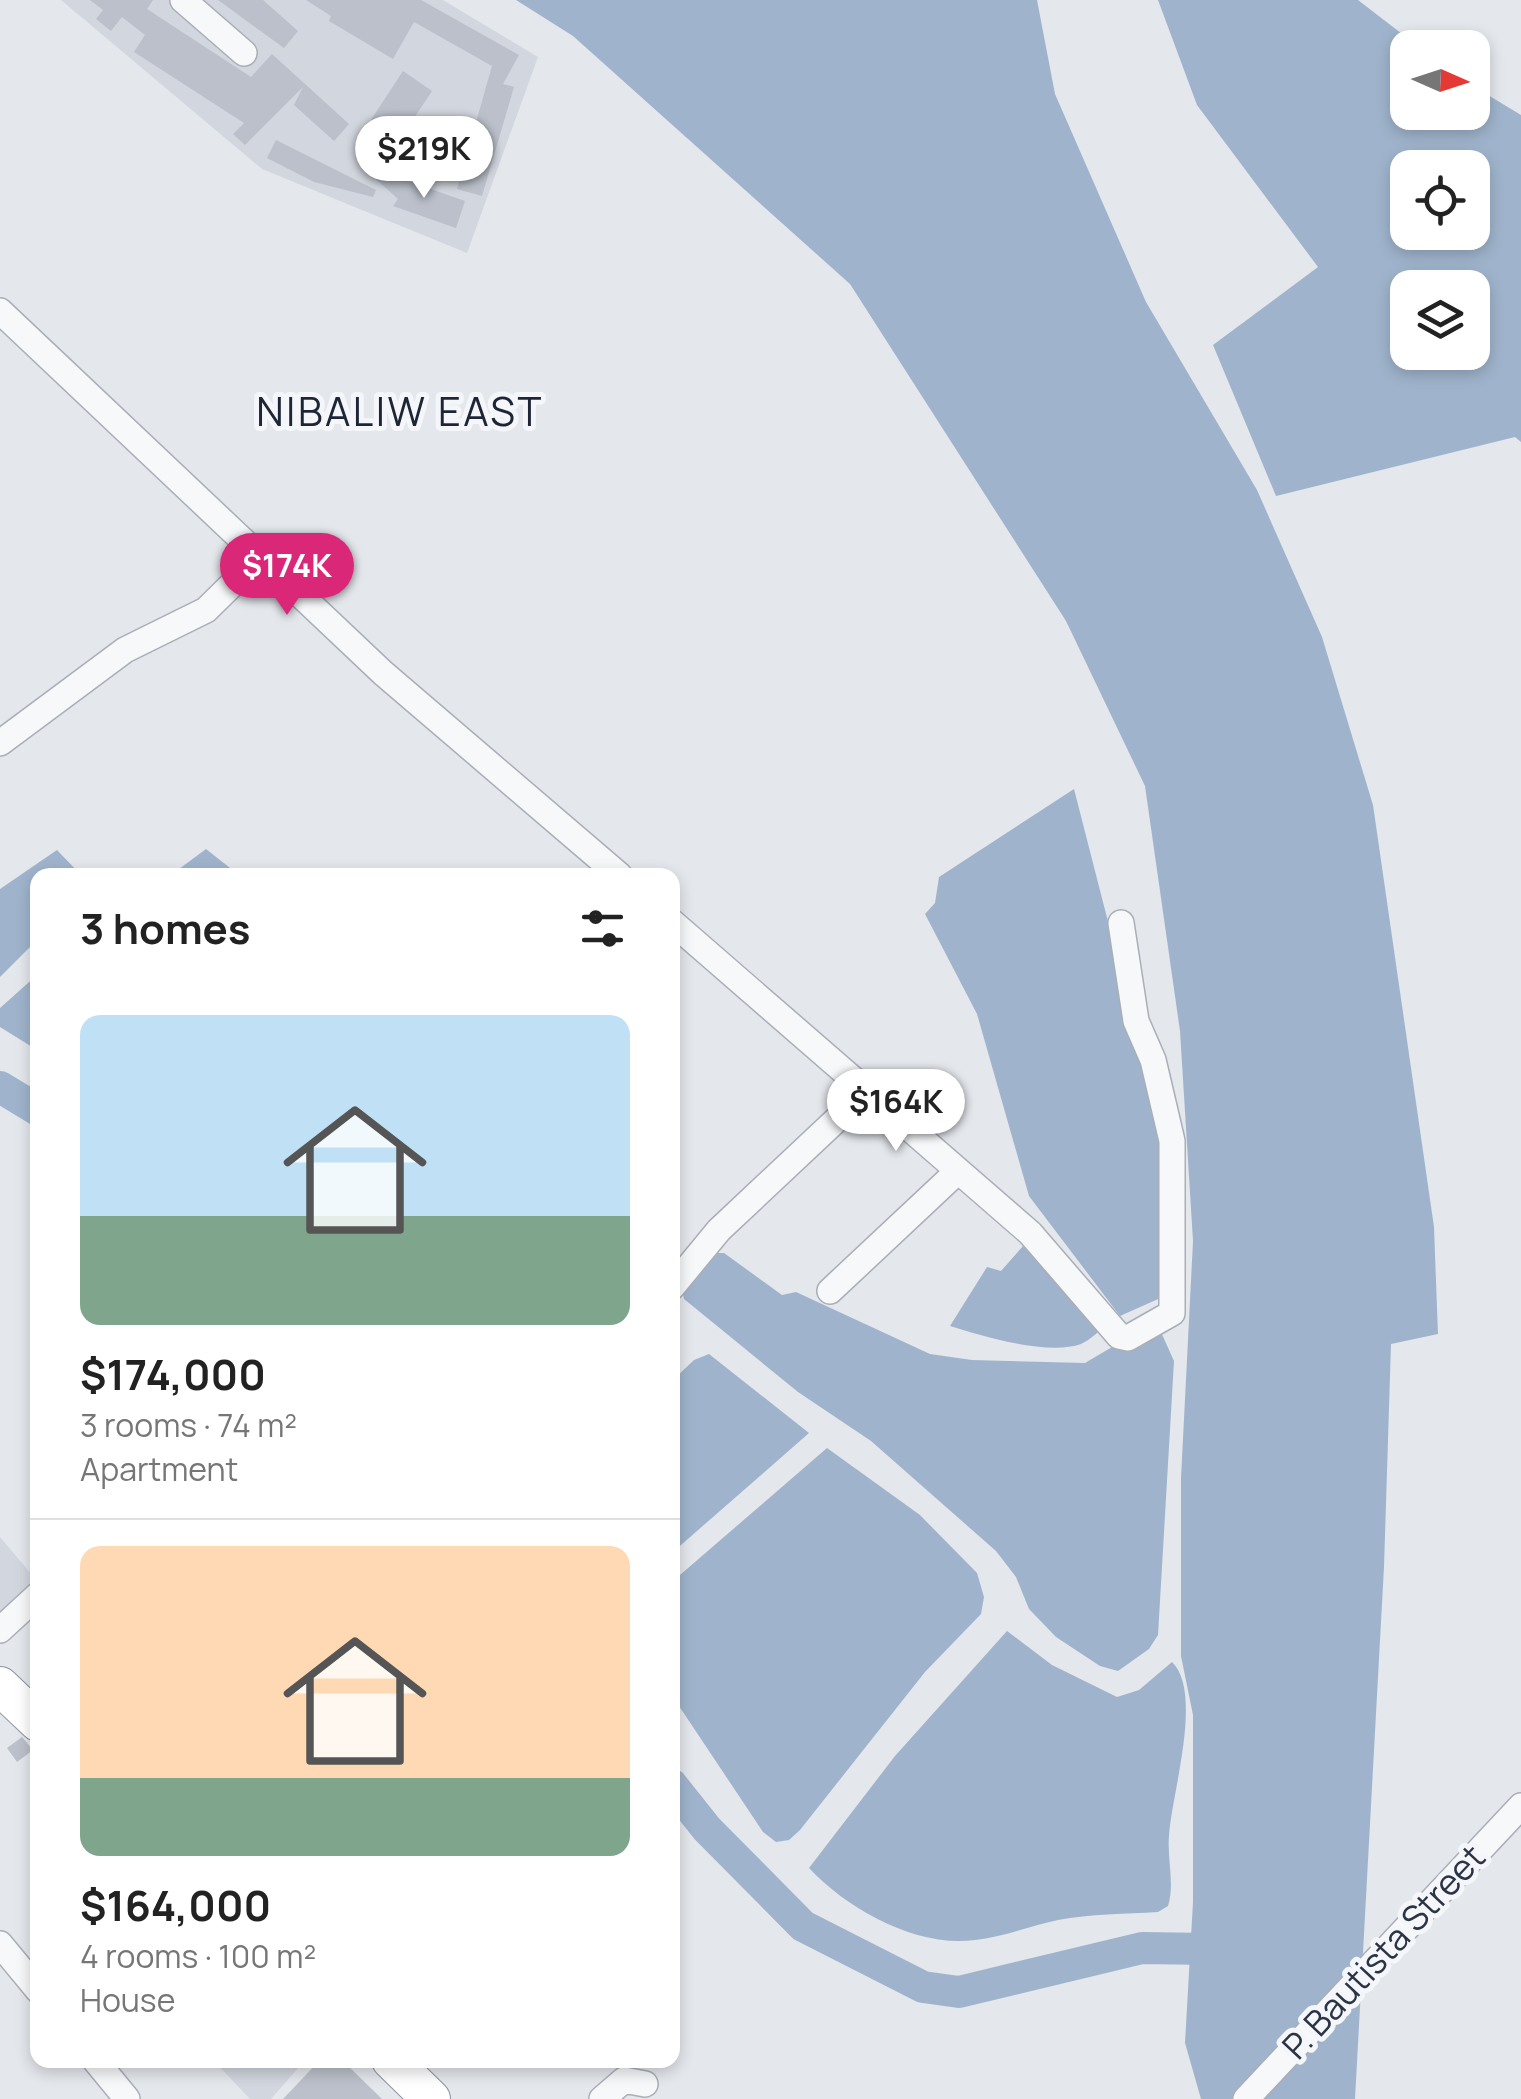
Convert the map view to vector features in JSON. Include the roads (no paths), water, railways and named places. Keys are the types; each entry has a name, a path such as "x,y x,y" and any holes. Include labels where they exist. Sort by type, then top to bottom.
{"highway":[{"path":"0,1686 30,1714"},
{"path":"399,2068 431,2099"}],"street":[{"path":"183,0 244,53"},
{"path":"0,312 262,554 383,674 611,868"},
{"path":"0,743 126,650 206,610 262,554"},
{"path":"680,929 1030,1233 1119,1336 1130,1338 1172,1313 1175,1233 1168,1111 1136,1022 1120,922"},
{"path":"680,1277 719,1230 866,1092"},
{"path":"830,1291 958,1171"},
{"path":"0,1630 30,1602"},
{"name":"P. Bautista Street","path":"1246,2099 1520,1807"},
{"path":"0,1944 30,1980"},
{"path":"102,2068 127,2099"},
{"path":"602,2099 624,2080 645,2084"}],"water":[{"path":"516,0 1037,0 1055,94 1146,302 1257,490 1322,637 1373,805 1434,1227 1438,1334 1391,1344 1384,1567 1355,2099 1201,2099 1185,2043 1193,1902 1193,1715 1181,1656 1181,1478 1193,1241 1180,1031 1145,786 1066,621 850,284 573,36"},
{"path":"1158,0 1358,0 1397,30 1390,30 1390,130 1490,130 1490,96 1521,115 1521,442 1515,437 1276,496 1213,345 1318,267 1197,105"},
{"path":"1074,789 1164,1140 1165,1296 1120,1316 1029,1196 977,1014 925,914 935,903 939,877"},
{"path":"206,849 230,868 180,868"},
{"path":"57,850 74,868 31,868"},
{"path":"30,868 30,947 0,977 0,889"},
{"path":"30,981 30,1046 0,1027 0,1008"},
{"path":"1031,1237 1107,1325 1081,1344 1051,1348 950,1326 987,1267 1001,1271"},
{"path":"709,1253 724,1253 782,1295 796,1292 930,1354 972,1360 1085,1363 1156,1321 1174,1361 1158,1635 1149,1649 1118,1671 1100,1666 1056,1637 1029,1609 1016,1577 996,1551 871,1441 798,1392 684,1299 681,1283"},
{"path":"709,1354 809,1433 680,1546 680,1373 694,1360"},
{"path":"827,1448 920,1515 977,1573 984,1597 981,1614 925,1672 800,1830 789,1840 776,1842 763,1832 680,1708 680,1575"},
{"path":"1007,1631 1052,1665 1117,1697 1139,1690 1172,1662 1181,1677 1186,1720 1169,1836 1171,1889 1168,1906 1158,1912 1070,1918 985,1939 953,1941 907,1932 884,1922 843,1898 809,1868 895,1756"}],"waterway":[{"path":"0,1087 30,1105"},
{"path":"680,1795 707,1829 803,1926 923,1987 959,1992 1142,1948 1210,1949"}],"district":[{"name":"NIBALIW EAST","path":"400,412"}]}
